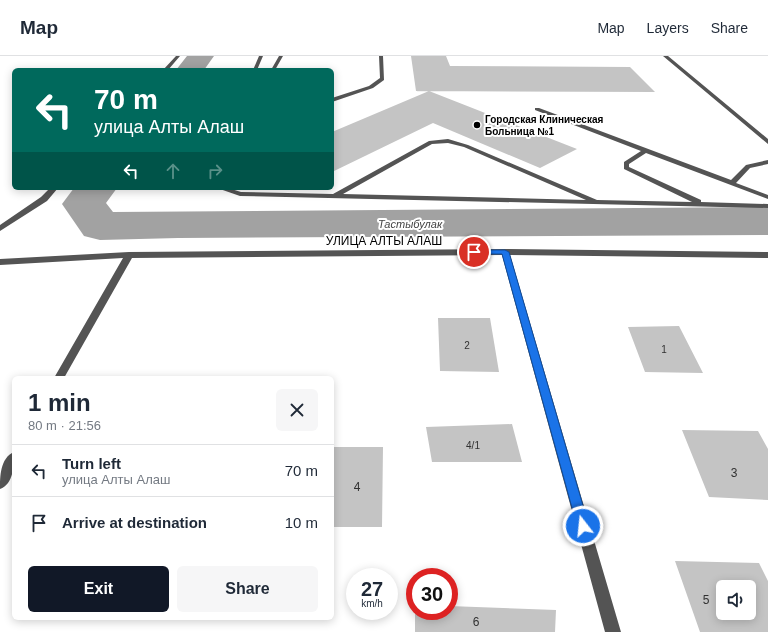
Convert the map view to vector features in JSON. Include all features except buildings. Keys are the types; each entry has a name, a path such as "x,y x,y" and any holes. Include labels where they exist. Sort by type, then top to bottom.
{"street":[{"path":"167,68 178,56"},
{"path":"256,68 261,56"},
{"path":"274,68 281,56"},
{"path":"334,99 371,87 382,79 381,56"},
{"path":"665,56 768,142"},
{"path":"537,109 768,197"},
{"path":"335,196 431,142 448,141 466,146 598,202"},
{"path":"646,150 626,163 626,168 702,204"},
{"path":"732,183 748,166 768,162"},
{"path":"0,229 44,199 52,190"},
{"path":"227,190 240,194 768,206"},
{"path":"505,252 613,632"},
{"name":"УЛИЦА АЛТЫ АЛАШ","path":"0,262 129,255 505,252 768,255"},
{"path":"61,376 129,255"},
{"path":"0,483 12,462"}],"waterway":[{"name":"Тастыбулак","path":"192,68 201,56"},
{"name":"Тастыбулак","path":"94,190 84,204 100,226 178,224 768,221"}],"place":[{"name":"Городская Клиническая Больница №1","path":"477,125"}],"route":[{"path":"474,252 505,252 583,526"}]}
